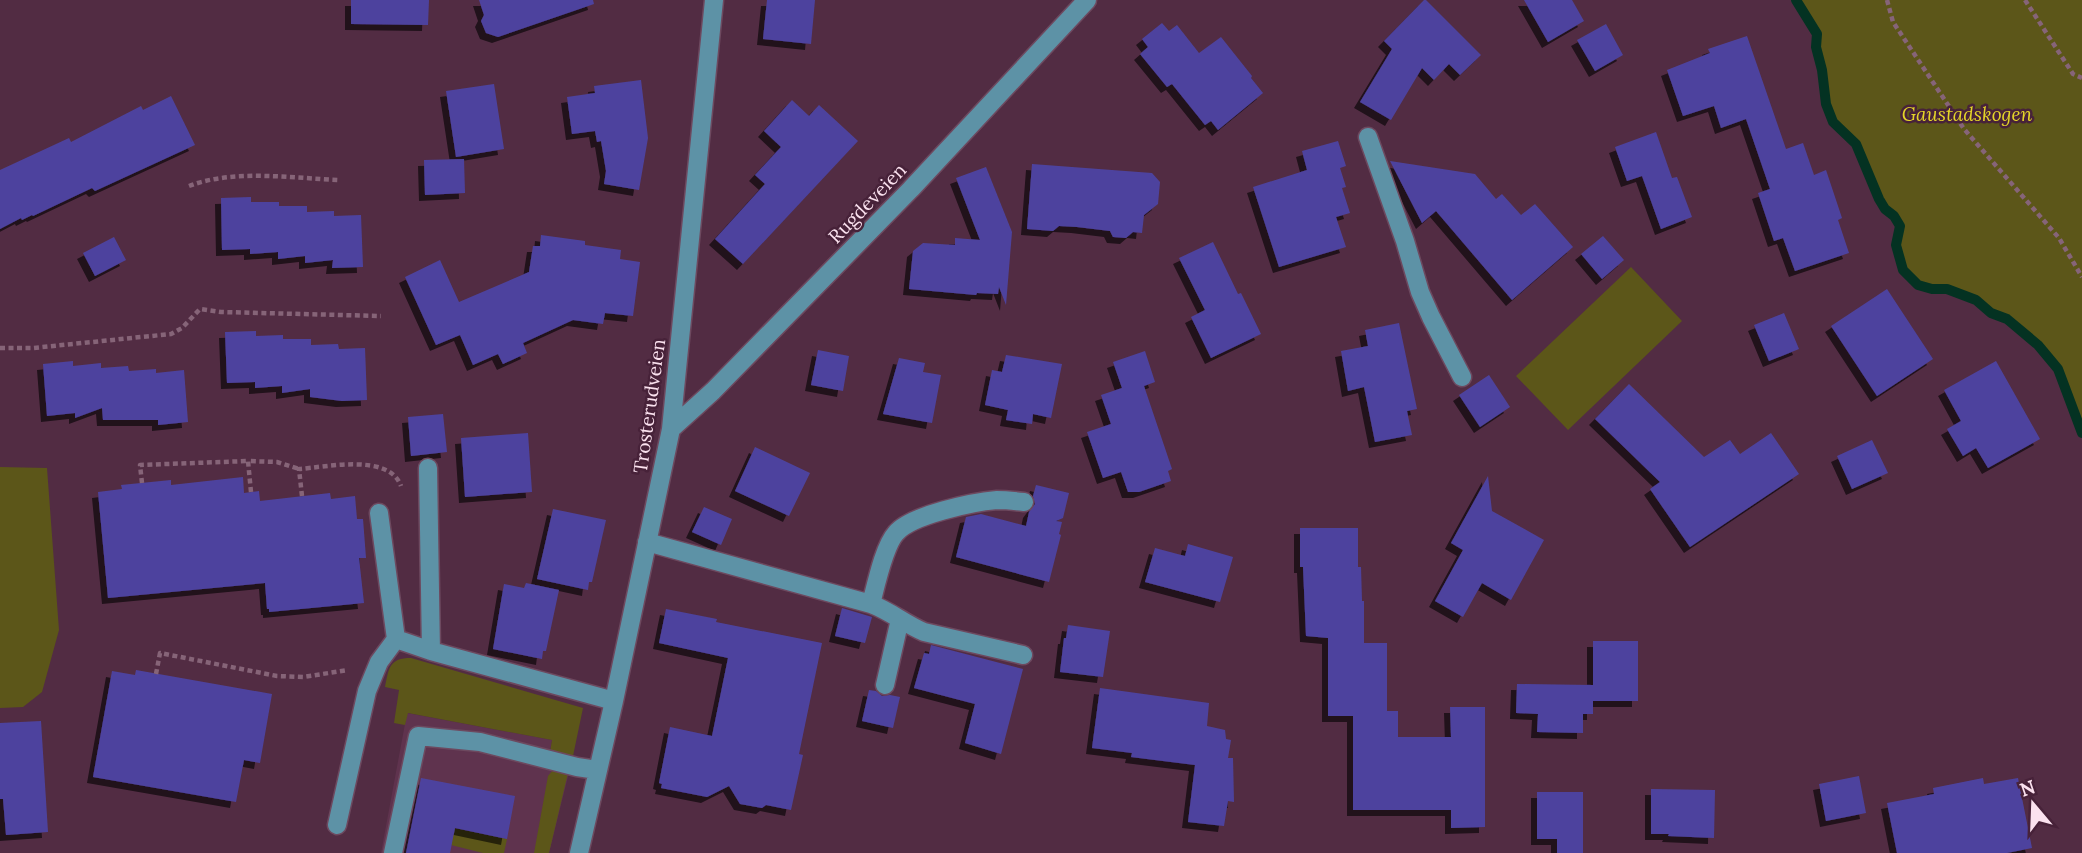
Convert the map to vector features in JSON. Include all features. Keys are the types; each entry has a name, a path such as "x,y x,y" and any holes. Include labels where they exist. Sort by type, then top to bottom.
{"street":[{"name":"Trosterudveien","path":"579,853 671,429 714,0"},
{"name":"Rugdeveien","path":"671,429 713,391 911,189 1087,0"},
{"path":"1368,137 1420,292 1462,377"},
{"path":"428,468 431,652"},
{"path":"871,604 889,545 894,534 904,525 962,506 997,500 1024,502"},
{"path":"337,825 367,691 379,662 396,639 379,513"},
{"path":"647,542 871,604 924,632 1023,656"},
{"path":"885,685 900,619"},
{"path":"396,639 431,652 614,701"},
{"path":"393,853 418,736 480,742 597,770"}],"path":[{"path":"1887,0 1893,22 1964,130 2059,238 2082,277"},
{"path":"2025,0 2073,74 2082,78"},
{"path":"189,186 226,176 338,180"},
{"path":"0,348 33,348 171,334 182,328 200,309 221,312 381,316"},
{"path":"248,461 251,492"},
{"path":"142,483 140,465 248,461 277,462 299,469 360,464 382,467 398,478 403,490"},
{"path":"299,469 302,496"},
{"path":"156,674 160,653 277,676 303,677 379,662"}],"shaded area":[{"path":"407,713 552,740 550,752 573,756 549,853 381,853"}],"green space":[{"name":"Gaustadskogen","path":"1796,0 2082,0 2082,433 2058,369 2038,345 2007,319 1991,313 1976,300 1947,289 1918,285 1903,270 1896,245 1900,226 1879,199 1856,144 1833,122 1826,104 1816,47 1817,34"},
{"path":"1631,267 1682,321 1568,430 1516,376"},
{"path":"0,467 47,468 59,630 42,692 23,707 0,708"},
{"path":"411,658 583,708 573,756 550,752 552,740 408,713 405,725 394,723 399,690 385,687 388,674 394,662"},
{"path":"553,770 568,773 549,853 534,853 548,776"},
{"path":"454,828 507,839 504,853 483,853 451,845"}],"building":[{"path":"351,0 429,0 428,25 351,24"},
{"path":"479,0 593,0 594,4 498,37 486,33 481,21 484,15"},
{"path":"767,0 815,0 811,44 763,39"},
{"path":"1424,0 1481,55 1460,75 1449,64 1434,80 1422,68 1391,120 1360,102 1392,49 1384,41"},
{"path":"1524,0 1572,0 1584,21 1548,42"},
{"path":"1162,23 1169,31 1177,25 1199,53 1221,37 1263,93 1218,130 1211,121 1205,125 1172,84 1167,87 1140,54 1148,47 1142,39"},
{"path":"1606,24 1623,55 1595,71 1577,40"},
{"path":"1747,36 1786,149 1803,143 1814,175 1826,170 1842,218 1838,220 1849,253 1795,271 1783,238 1774,241 1758,193 1770,189 1746,119 1721,128 1714,106 1683,116 1667,70 1710,53 1708,49"},
{"path":"641,80 648,138 639,190 604,184 606,171 601,141 597,142 595,131 572,134 567,97 595,93 594,86"},
{"path":"494,84 504,149 456,157 446,91"},
{"path":"171,96 195,145 95,191 92,188 0,229 0,170 69,138 71,142 141,106 143,110"},
{"path":"792,100 809,116 819,105 858,141 743,264 715,239 765,184 755,175 781,147 764,131"},
{"path":"1656,132 1672,178 1677,177 1692,217 1661,229 1642,176 1627,181 1615,147"},
{"path":"1338,141 1346,166 1340,168 1346,187 1342,188 1350,213 1336,217 1346,247 1279,267 1253,187 1307,170 1302,151"},
{"path":"464,159 465,193 425,195 424,160"},
{"path":"1390,161 1475,174 1496,199 1502,194 1521,215 1535,204 1573,247 1512,300 1436,211 1422,223"},
{"path":"1032,164 1152,173 1160,182 1158,204 1144,215 1142,233 1133,232 1126,238 1113,237 1110,231 1077,227 1059,226 1053,231 1027,229"},
{"path":"986,167 1012,232 1006,305 999,287 998,294 976,295 909,289 913,251 923,243 955,245 955,238 980,240 956,178"},
{"path":"251,197 251,202 307,206 307,212 334,211 334,216 361,215 363,267 332,268 333,260 305,263 305,256 278,259 278,252 250,254 250,249 222,250 221,198"},
{"path":"541,235 585,241 585,245 621,250 620,259 640,262 633,316 605,313 603,324 573,320 523,343 527,353 503,364 498,354 473,365 460,335 436,345 405,277 440,260 459,302 529,272 533,246 540,246"},
{"path":"1603,236 1624,260 1602,279 1581,254"},
{"path":"114,237 126,260 95,276 83,253"},
{"path":"1213,242 1261,334 1211,358 1191,317 1205,310 1179,258"},
{"path":"1887,289 1933,359 1877,396 1831,326"},
{"path":"1784,313 1799,349 1769,361 1754,325"},
{"path":"1399,323 1417,409 1407,411 1412,435 1375,442 1364,387 1348,391 1341,351 1368,346 1365,330"},
{"path":"256,331 256,336 283,335 283,339 311,339 311,345 338,344 339,349 365,348 367,400 342,401 310,397 310,389 282,393 282,386 255,388 255,382 227,383 225,332"},
{"path":"818,350 849,356 843,391 811,385"},
{"path":"1145,351 1155,382 1144,386 1172,469 1168,471 1171,481 1139,492 1128,492 1121,472 1103,478 1087,432 1111,424 1101,395 1122,388 1113,362"},
{"path":"1006,355 1062,364 1051,418 1033,414 1032,424 1006,420 1008,410 985,405 992,370 1002,372"},
{"path":"899,358 925,363 923,372 941,375 932,423 883,414"},
{"path":"73,361 73,366 101,363 101,368 128,366 129,371 156,369 156,373 184,370 188,422 158,425 158,420 103,420 102,408 75,418 75,413 47,416 43,364"},
{"path":"1996,361 2040,439 1988,468 1976,448 1963,456 1947,429 1961,421 1944,390"},
{"path":"1489,375 1510,407 1480,427 1459,395"},
{"path":"1629,384 1704,457 1730,440 1740,454 1771,433 1799,474 1690,547 1650,489 1660,482 1595,419"},
{"path":"443,414 447,452 411,456 408,417"},
{"path":"528,433 532,492 465,497 461,438"},
{"path":"1872,440 1888,473 1852,489 1837,456"},
{"path":"755,447 810,473 789,516 735,491"},
{"path":"1488,476 1492,511 1544,540 1511,600 1482,583 1463,617 1435,601 1463,550 1451,543"},
{"path":"243,477 244,493 259,491 260,501 330,493 331,499 355,496 357,519 363,519 366,558 359,558 364,603 269,612 265,583 108,598 98,492 122,489 121,485 171,480 171,485"},
{"path":"1036,485 1069,493 1063,518 1056,521 1062,522 1061,535 1049,582 956,557 966,517 981,514 1026,526 1029,512 1035,504 1033,496"},
{"path":"704,507 732,519 721,545 692,532"},
{"path":"553,509 606,520 588,590 537,579"},
{"path":"1300,528 1358,528 1358,567 1361,567 1364,601 1364,643 1387,643 1387,711 1398,711 1398,737 1451,737 1450,707 1485,707 1485,827 1451,828 1451,810 1353,810 1353,716 1328,716 1328,638 1306,636 1303,567 1300,567"},
{"path":"1188,544 1233,557 1220,602 1145,582 1155,548 1185,556"},
{"path":"526,583 559,590 542,659 493,649 504,584 524,588"},
{"path":"842,608 872,617 865,643 835,636"},
{"path":"666,609 822,643 799,754 803,755 791,810 740,804 729,786 707,797 661,788 662,784 659,783 670,727 712,736 728,658 659,643"},
{"path":"1068,625 1110,631 1103,677 1060,672"},
{"path":"1593,641 1638,641 1638,701 1593,701 1593,714 1583,714 1583,733 1537,732 1538,714 1516,713 1517,684 1593,685"},
{"path":"931,645 1023,669 1001,754 965,743 975,704 914,688 924,653 929,654"},
{"path":"136,670 272,694 260,763 244,760 236,802 93,777 112,671 135,675"},
{"path":"1100,688 1209,703 1207,726 1225,730 1226,739 1231,740 1228,758 1233,758 1234,802 1228,801 1224,826 1188,822 1195,765 1131,757 1132,753 1092,748"},
{"path":"869,690 882,696 900,697 893,728 862,721"},
{"path":"41,721 48,832 6,835 3,799 0,799 0,723"},
{"path":"1859,776 1866,813 1826,821 1819,784"},
{"path":"421,778 515,796 507,839 455,828 450,853 406,853"},
{"path":"1983,778 1984,784 2018,778 2032,848 2007,853 1897,853 1887,803 1934,794 1933,788"},
{"path":"1651,789 1715,790 1714,838 1651,834"},
{"path":"1537,792 1583,792 1583,853 1557,853 1557,839 1537,839"}],"waterway":[{"path":"1796,0 1817,34 1816,47 1826,104 1833,122 1856,144 1879,199 1900,226 1896,245 1903,270 1918,285 1947,289 1976,300 1991,313 2007,319 2038,345 2058,369 2082,433"}]}
